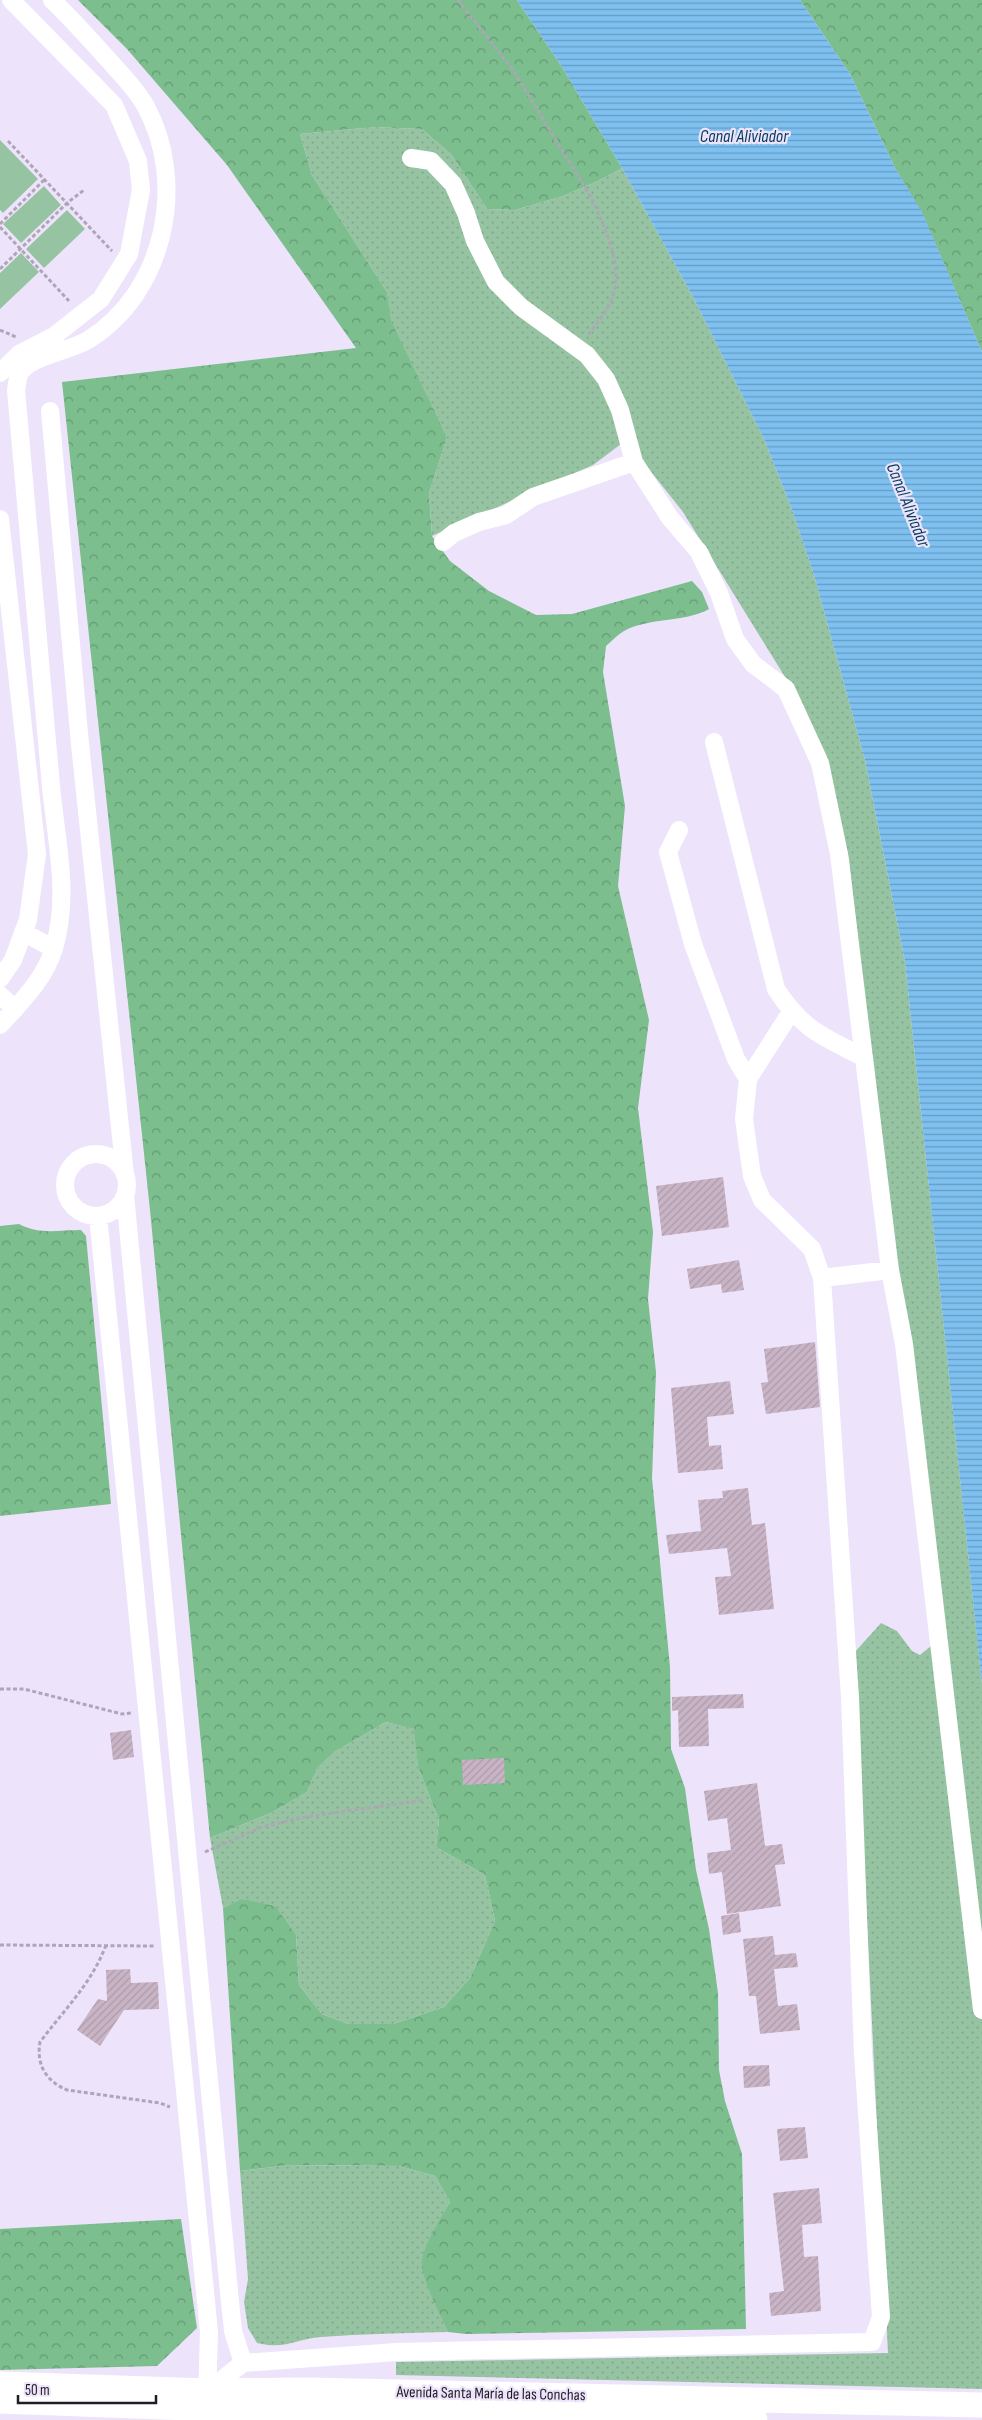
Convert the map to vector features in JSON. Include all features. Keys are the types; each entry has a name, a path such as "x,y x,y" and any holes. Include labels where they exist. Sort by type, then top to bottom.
{"main road":[{"name":"Avenida Santa María de las Conchas","path":"0,2384 205,2407 265,2416 755,2420"},
{"name":"Avenida Santa María de las Conchas","path":"0,2401 205,2407 309,2390 982,2404"}],"street":[{"path":"0,373 19,354 54,336 101,299 128,254 140,190 138,161 114,105 10,0"},
{"path":"0,1025 35,986 54,949 62,911 60,865 50,782 16,390 19,374 34,361 88,340 125,310 147,278 162,235 166,200 162,157 155,126 144,104 81,28 52,0"},
{"path":"411,158 431,161 453,184 466,213 475,241 496,282 521,307 587,355 606,378 620,410 634,462 670,518 699,552 719,594 735,639 753,664 786,689 820,764 839,854 890,1270 904,1344 982,2010"},
{"path":"50,410 80,744 125,1175 125,1195 233,2330 243,2362"},
{"path":"443,542 454,533 479,522 506,514 533,498 634,462"},
{"path":"0,519 38,854 28,920 13,960 0,979"},
{"path":"714,742 776,989 791,1012 817,1034 863,1057"},
{"path":"679,830 668,852 692,944 736,1059 748,1079"},
{"path":"23,932 54,949"},
{"path":"0,995 14,1009"},
{"path":"205,2407 243,2362 396,2352 872,2342 881,2317 864,2054 850,1697 822,1278 812,1249 762,1200 752,1176 744,1119 748,1079 791,1012"},
{"path":"125,1175 120,1166 112,1159 102,1155 92,1155 82,1158 68,1172 66,1192 69,1201 84,1214 98,1216 113,1211 125,1195"},
{"path":"98,1216 209,2332 205,2407"},
{"path":"822,1278 890,1270"},
{"path":"147,1712 174,1709"},
{"path":"187,2113 212,2110"}],"path":[{"path":"458,0 513,70 592,199 612,250 615,271 613,295 587,337 587,355"},
{"path":"8,141 113,251"},
{"path":"45,179 0,226 73,306"},
{"path":"0,269 67,203 84,190"},
{"path":"110,257 116,243"},
{"path":"0,330 19,338 13,341"},
{"path":"0,1690 24,1689 122,1714 147,1712"},
{"path":"188,1860 262,1827 305,1817 424,1800"},
{"path":"0,1945 171,1946"},
{"path":"106,1945 100,1962 88,1982 40,2042 38,2053 41,2067 46,2077 57,2086 67,2090 160,2103 187,2113"}],"green space":[{"path":"78,0 517,0 562,67 622,168 563,196 515,210 487,209 451,154 422,129 374,127 300,134 312,175 387,292 391,321 447,437 429,493 432,536 450,561 489,591 536,615 572,614 692,581 702,592 709,609 688,616 645,624 624,631 606,646 603,672 625,806 618,886 649,1020 638,1108 653,1232 648,1299 656,1372 652,1478 670,1667 671,1749 685,1788 696,1870 709,1929 718,1993 719,2070 725,2101 742,2154 746,2329 466,2334 448,2332 428,2287 422,2268 423,2255 433,2232 450,2202 435,2176 399,2166 290,2165 240,2171 223,1908 242,1899 275,1906 296,1935 299,1985 322,2014 348,2024 393,2024 444,2007 470,1978 495,1921 485,1875 436,1847 439,1820 418,1767 414,1729 386,1722 336,1751 317,1768 307,1792 273,1812 210,1838 150,1210 62,382 356,348 227,165 127,49"},
{"path":"800,0 982,0 982,352 922,213 895,168 850,74"},
{"path":"374,127 422,129 451,154 487,209 515,210 563,196 622,168 693,297 764,439 791,507 814,575 865,760 905,962 982,1684 982,2389 396,2375 396,2362 888,2353 854,1653 881,1623 897,1631 912,1651 920,1655 943,1636 870,1050 849,859 826,760 790,685 683,512 633,449 621,444 593,465 432,536 429,493 447,437 390,321 387,292 312,175 300,134"},
{"path":"0,140 38,179 3,213 0,210"},
{"path":"44,186 61,205 21,243 3,224"},
{"path":"67,210 85,229 44,268 26,249"},
{"path":"21,253 39,272 0,309 0,273"},
{"path":"19,1224 42,1231 81,1230 86,1236 111,1504 0,1516 0,1226"},
{"path":"386,1722 415,1729 418,1767 439,1820 436,1847 485,1875 495,1921 470,1978 444,2007 393,2024 348,2024 322,2014 299,1985 296,1935 243,1899 223,1908 210,1838 273,1812 307,1792 317,1768 336,1751"},
{"path":"290,2165 399,2166 435,2176 450,2202 435,2228 430,2291 448,2332 321,2337 283,2345 257,2343 248,2328 244,2302 248,2279 240,2171"},
{"path":"181,2219 197,2328 157,2366 0,2370 0,2229"}],"water":[{"name":"Canal Aliviador","path":"517,0 800,0 850,74 895,168 922,212 982,352 982,1685 905,962 865,760 814,575 791,507 764,439 693,297 622,168 562,67"}],"building":[{"path":"723,1177 729,1227 662,1236 656,1186"},
{"path":"739,1260 744,1290 722,1293 721,1284 690,1289 687,1269"},
{"path":"815,1342 820,1407 766,1414 761,1383 768,1382 764,1349"},
{"path":"730,1381 734,1414 707,1417 709,1446 721,1445 723,1469 678,1473 671,1388"},
{"path":"748,1488 752,1525 765,1523 774,1609 719,1615 715,1577 731,1576 727,1548 669,1554 666,1535 701,1531 698,1500 723,1498 722,1491"},
{"path":"743,1694 744,1708 708,1709 709,1746 679,1747 678,1710 672,1711 672,1697"},
{"path":"131,1730 134,1757 113,1760 110,1733"},
{"path":"504,1758 505,1783 463,1785 462,1760"},
{"path":"757,1783 765,1846 782,1844 785,1864 775,1865 781,1906 727,1914 722,1872 709,1874 707,1853 731,1850 727,1818 708,1821 704,1791"},
{"path":"739,1913 741,1932 723,1935 721,1916"},
{"path":"773,1936 775,1955 796,1953 798,1967 774,1969 778,2006 797,2004 800,2030 760,2034 756,1996 749,1996 743,1939"},
{"path":"130,1969 131,1983 158,1982 159,2009 124,2010 100,2046 77,2030 98,1999 107,2001 106,1970"},
{"path":"769,2065 770,2086 744,2088 743,2066"},
{"path":"805,2127 808,2158 780,2161 777,2129"},
{"path":"819,2188 822,2223 802,2225 804,2257 818,2256 821,2311 771,2316 769,2293 784,2291 773,2193"}]}
